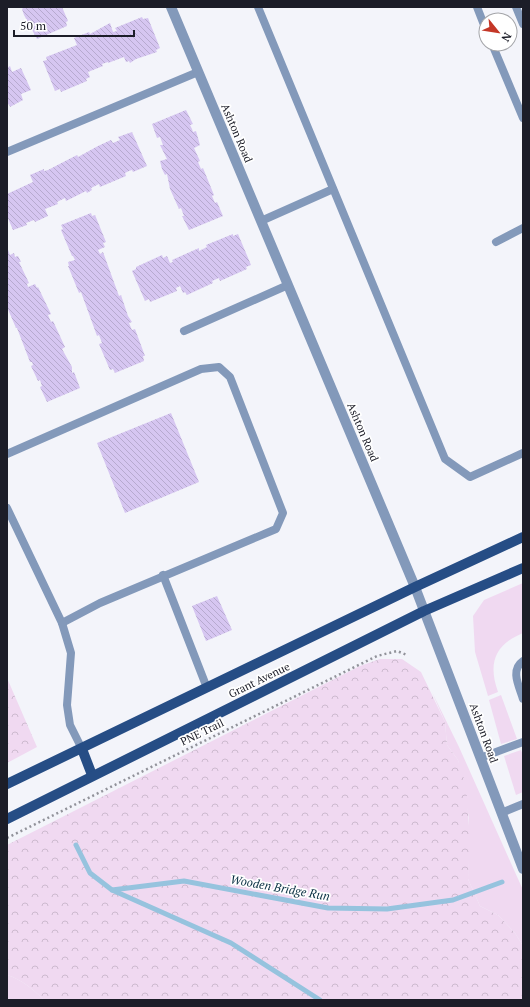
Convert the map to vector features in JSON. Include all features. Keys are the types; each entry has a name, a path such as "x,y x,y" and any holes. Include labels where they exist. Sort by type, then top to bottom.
{"main road":[{"name":"Grant Avenue","path":"7,784 415,587 523,537"},
{"name":"Grant Avenue","path":"7,819 92,775 424,611 523,568"},
{"path":"82,749 92,775"}],"street":[{"name":"Ashton Road","path":"171,7 415,587 523,870"}],"lane":[{"path":"258,7 445,459 470,477 523,453"},
{"path":"516,7 523,24"},
{"path":"495,52 523,118"},
{"path":"7,152 198,72"},
{"path":"261,221 333,189"},
{"path":"496,242 523,228"},
{"path":"184,332 288,285"},
{"path":"7,454 201,369 219,368 230,377 284,513 276,529 100,602 62,623"},
{"path":"7,508 62,623 71,653 67,705 70,725 82,749"},
{"path":"163,575 208,688"},
{"path":"523,661 519,664 515,675 523,699"},
{"path":"480,758 523,742"},
{"path":"501,813 523,804"}],"path":[{"name":"PNE Trail","path":"7,838 377,656 397,651 407,655"}],"green space":[{"path":"523,583 523,633 505,643 496,656 494,673 498,692 488,696 475,652 473,616 484,600"},
{"path":"380,659 402,659 421,672 445,722 447,745 458,760 466,785 470,840 468,879 480,906 498,915 515,933 523,946 523,1000 44,1000 27,985 7,975 7,845 360,666"},
{"path":"7,678 37,747 7,763"},
{"path":"432,692 459,747 523,890 523,946 515,933 498,915 480,906 468,879 469,818 458,760 447,745 445,722"},
{"path":"501,695 517,739 501,744 489,700"},
{"path":"521,750 523,755 523,792 516,795 504,756"},
{"path":"7,975 27,985 44,1000 7,1000"}],"building":[{"path":"24,7 62,7 68,21 66,22 67,26 37,39 24,15 22,9"},
{"path":"142,17 143,19 148,18 160,48 156,50 157,52 136,59 130,63 129,61 126,62 124,57 102,64 103,66 88,72 90,77 86,79 87,81 61,92 60,89 55,91 43,61 47,60 46,57 77,45 74,38 89,32 90,34 110,23 113,32 117,31 115,28"},
{"path":"10,66 12,72 21,68 31,90 21,94 23,100 10,107 9,104 7,105 7,68"},
{"path":"186,110 193,124 190,125 193,132 196,131 200,145 194,148 200,161 198,162 201,169 203,168 214,195 212,196 215,203 217,202 223,216 189,230 182,216 184,216 181,208 179,209 170,189 167,174 165,175 162,169 160,161 167,159 160,145 163,145 160,137 157,138 152,124"},
{"path":"132,132 147,166 133,172 132,170 129,171 125,173 126,176 100,187 99,184 91,188 92,190 87,193 86,191 66,201 65,198 57,202 58,204 45,209 48,216 35,222 34,220 26,223 27,225 13,230 7,216 7,194 33,182 30,175 44,169 44,171 48,170 111,140 113,143 120,140 118,137"},
{"path":"91,213 92,216 95,215 106,242 103,243 105,247 98,250 100,254 103,252 119,296 121,295 128,316 132,322 129,323 132,330 135,329 145,356 143,356 144,361 115,373 113,369 110,370 99,344 102,343 99,335 97,336 81,292 79,293 68,266 68,262 75,260 61,230 63,229 61,225"},
{"path":"233,234 233,236 238,234 251,265 246,267 247,269 220,281 219,278 212,281 213,283 187,295 185,292 183,293 180,286 176,288 177,291 150,302 149,299 145,301 132,271 136,269 136,267 162,255 163,258 167,256 170,263 173,262 172,260 199,248 199,251 207,247 206,245"},
{"path":"7,247 10,255 14,253 15,257 18,256 21,262 19,262 29,283 27,284 28,287 35,284 37,288 38,287 51,314 48,315 51,322 53,321 65,347 62,349 72,367 72,373 74,372 80,388 47,402 40,387 42,386 40,380 38,381 31,366 33,365 32,362 30,362 7,307"},
{"path":"171,413 199,482 125,513 97,443"},
{"path":"217,596 232,630 206,641 192,606"}],"waterway":[{"path":"76,845 90,873 112,890 231,943 320,1000"},
{"name":"Wooden Bridge Run","path":"112,890 184,881 328,908 387,909 453,900 502,882"}]}
